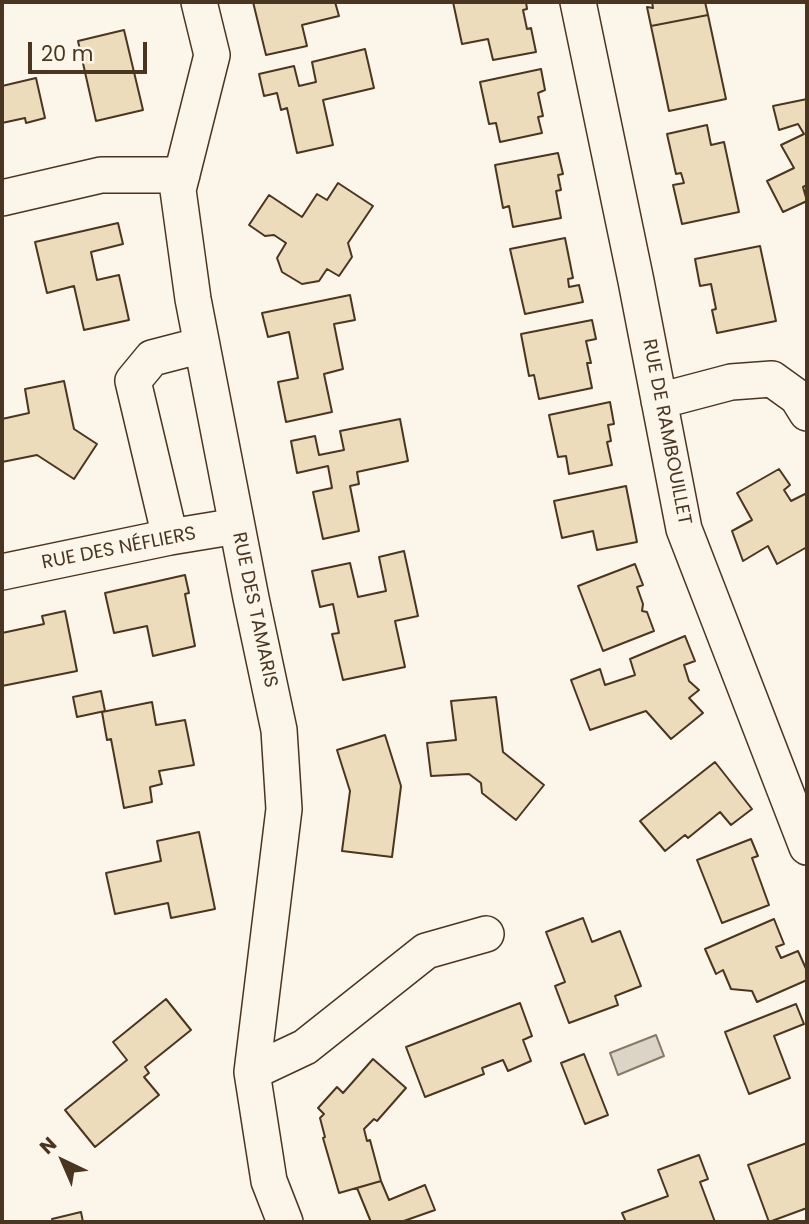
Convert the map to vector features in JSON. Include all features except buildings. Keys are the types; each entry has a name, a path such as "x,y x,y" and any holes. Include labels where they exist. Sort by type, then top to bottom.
{"street":[{"name":"RUE DES TAMARIS","path":"199,2 212,55 178,190 202,345 279,730 284,809 252,1072 270,1181 285,1222"},
{"name":"RUE DE RAMBOUILLET","path":"578,2 684,528 807,847"},
{"path":"2,198 101,175 182,175"},
{"path":"170,537 133,380 152,358 202,345"},
{"path":"659,401 731,382 772,379 797,397 807,413"},
{"name":"RUE DES NÉFLIERS","path":"2,572 237,526"},
{"path":"252,1072 305,1047 426,951 486,933"}],"shaded area":[{"path":"656,1035 664,1056 618,1075 610,1053"}]}
